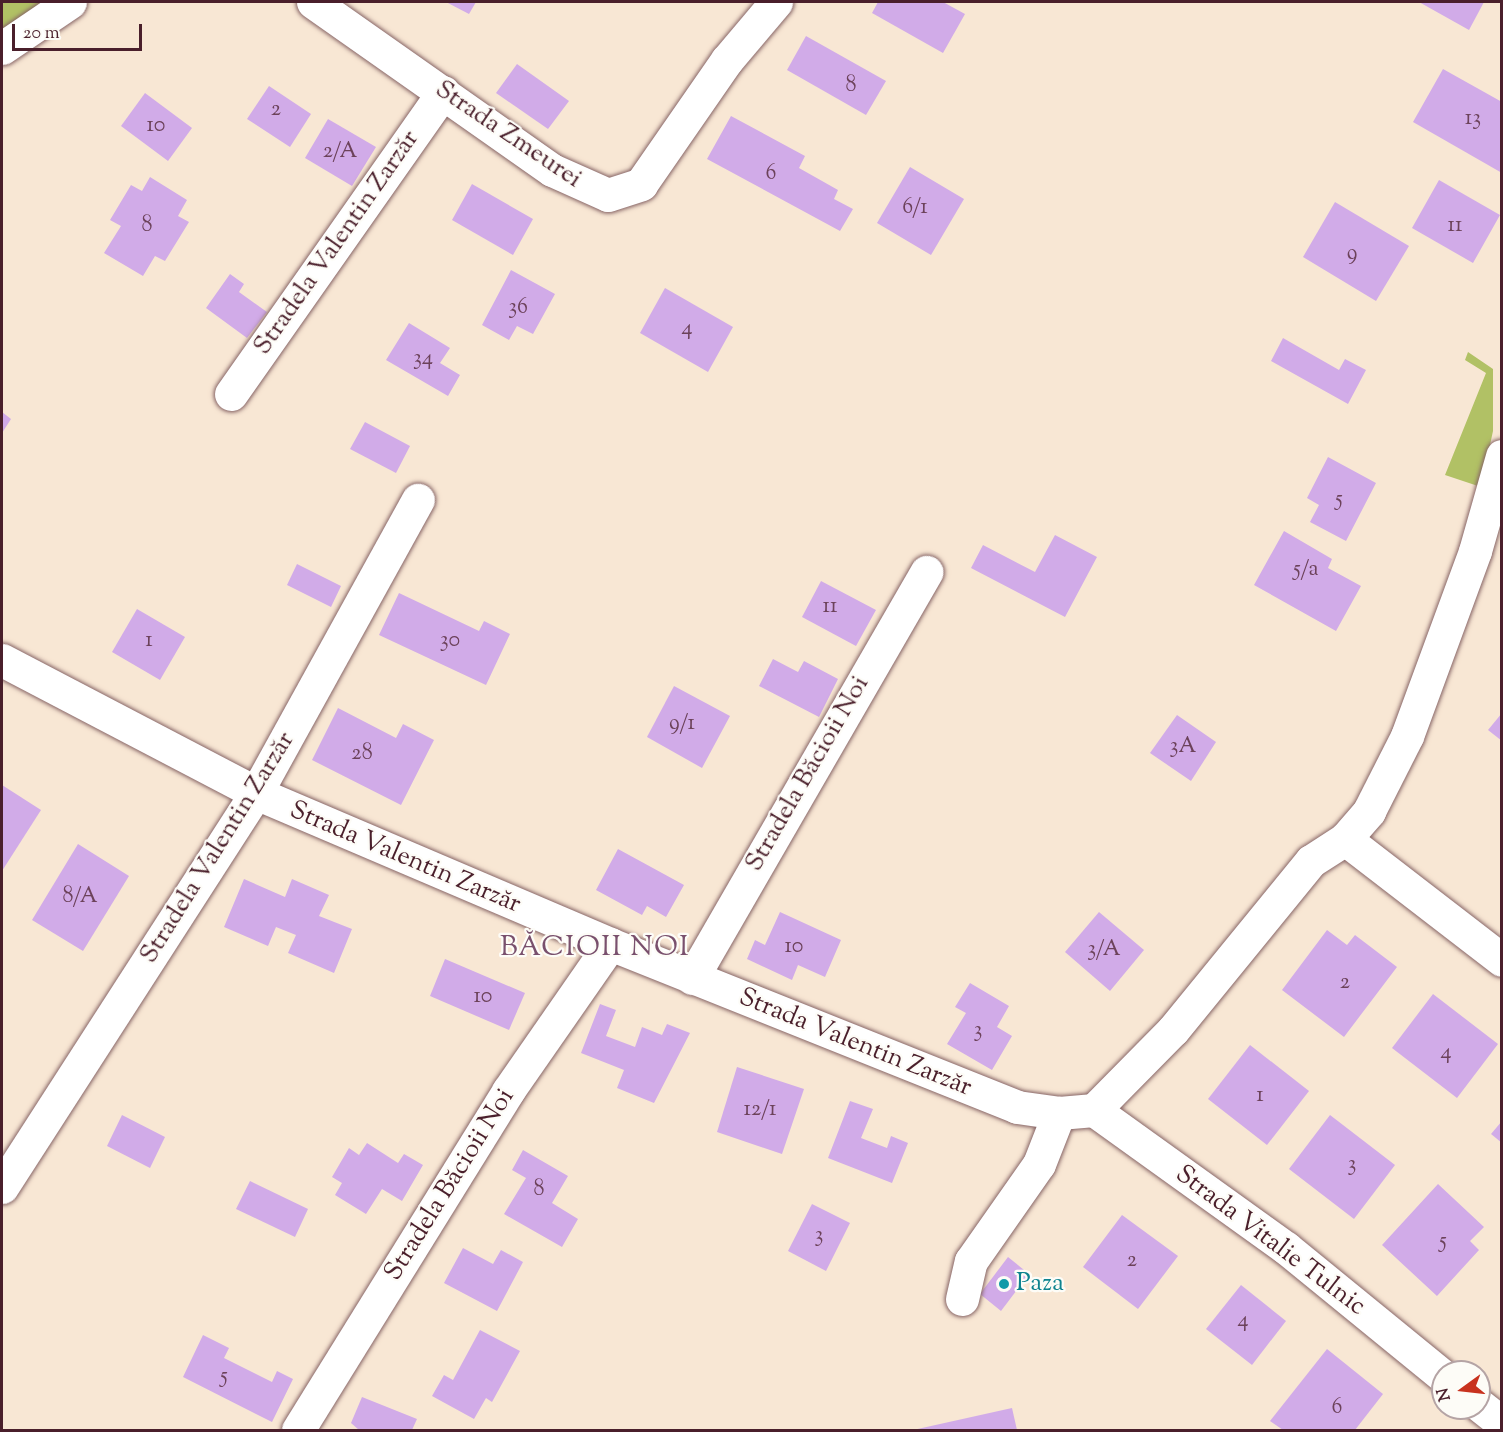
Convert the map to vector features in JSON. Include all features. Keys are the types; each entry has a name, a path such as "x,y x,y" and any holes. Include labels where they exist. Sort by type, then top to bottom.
{"street":[{"path":"2,48 70,2"},
{"name":"Strada Zmeurei","path":"313,2 583,189 624,194 641,184 727,60 776,2"},
{"name":"Stradela Valentin Zarzăr","path":"231,394 443,93"},
{"path":"1094,1110 1173,1029 1311,861 1345,839 1369,811 1407,736 1475,551 1502,456"},
{"name":"Stradela Valentin Zarzăr","path":"2,1187 256,793 418,500"},
{"name":"Stradela Băcioii Noi","path":"692,978 926,572"},
{"name":"Strada Valentin Zarzăr","path":"2,660 256,793 609,944 987,1096 1059,1113 1094,1110"},
{"path":"1345,839 1502,960"},
{"name":"Stradela Băcioii Noi","path":"298,1431 502,1101 609,944"},
{"name":"Strada Vitalie Tulnic","path":"1094,1110 1286,1248 1431,1366"},
{"path":"962,1299 960,1289 971,1261 1039,1164 1059,1113"}],"green space":[{"path":"2,2 49,2 2,34"},
{"path":"1468,352 1493,369 1493,431 1481,487 1445,475 1486,373 1465,360"}],"building":[{"path":"446,2 476,2 469,14"},
{"path":"878,2 943,2 965,14 943,53 872,13"},
{"path":"1419,2 1484,2 1469,30"},
{"path":"806,36 886,81 866,115 787,70"},
{"path":"517,64 569,101 548,129 496,93"},
{"path":"1443,69 1502,102 1502,173 1413,122"},
{"path":"269,86 311,114 290,147 247,119"},
{"path":"145,93 192,128 168,161 121,126"},
{"path":"731,116 805,156 799,168 838,190 834,199 853,209 840,231 707,159"},
{"path":"328,119 376,147 352,186 305,158"},
{"path":"910,167 964,199 931,255 877,223"},
{"path":"150,177 187,200 178,216 189,222 165,261 155,256 143,276 104,253 121,226 110,220 131,185 142,191"},
{"path":"1439,180 1500,215 1473,263 1412,228"},
{"path":"472,184 533,219 513,255 452,220"},
{"path":"1335,202 1409,246 1376,301 1303,257"},
{"path":"511,270 555,294 533,334 517,326 509,340 482,325"},
{"path":"230,274 244,284 239,292 267,312 247,338 206,308"},
{"path":"665,288 733,327 708,372 640,333"},
{"path":"409,323 450,348 440,363 460,375 448,396 386,360"},
{"path":"1283,338 1339,370 1345,359 1366,370 1348,404 1271,361"},
{"path":"2,412 11,419 2,433"},
{"path":"365,422 410,446 396,473 350,449"},
{"path":"1328,457 1376,483 1346,541 1310,522 1319,505 1307,498"},
{"path":"1284,531 1332,559 1328,568 1361,586 1336,631 1254,585"},
{"path":"1055,535 1097,557 1065,617 971,568 983,545 1035,572"},
{"path":"297,564 341,586 331,607 287,585"},
{"path":"821,581 876,610 856,646 802,617"},
{"path":"399,593 479,631 484,621 510,634 486,685 379,635"},
{"path":"137,609 185,637 160,680 112,652"},
{"path":"773,659 798,672 804,661 838,679 819,717 759,686"},
{"path":"674,686 730,716 702,768 647,737"},
{"path":"338,708 396,738 403,724 434,740 401,805 312,760"},
{"path":"1502,713 1502,741 1488,730"},
{"path":"1177,715 1216,742 1191,781 1150,753"},
{"path":"2,785 41,810 2,871"},
{"path":"78,844 129,876 83,951 32,920"},
{"path":"618,849 684,885 666,917 647,906 642,915 596,890"},
{"path":"244,879 285,897 292,879 329,895 319,916 352,929 334,973 288,953 296,935 276,927 268,946 224,927"},
{"path":"780,912 841,940 825,977 798,965 792,980 747,959 755,940 765,945"},
{"path":"1099,912 1144,950 1110,991 1065,952"},
{"path":"1327,930 1347,945 1355,935 1397,967 1344,1037 1282,990"},
{"path":"445,959 525,993 509,1030 430,996"},
{"path":"970,983 1009,1006 997,1027 1012,1036 992,1070 947,1044 966,1013 955,1007"},
{"path":"1433,994 1498,1044 1457,1098 1392,1048"},
{"path":"600,1004 616,1010 606,1036 635,1047 642,1027 662,1035 667,1024 690,1033 654,1103 617,1088 624,1070 581,1053"},
{"path":"1250,1045 1309,1091 1267,1145 1208,1099"},
{"path":"737,1067 804,1089 782,1154 717,1132"},
{"path":"850,1101 873,1109 861,1138 887,1148 891,1136 908,1143 892,1183 828,1158"},
{"path":"122,1115 165,1137 150,1168 107,1146"},
{"path":"1330,1115 1395,1165 1354,1219 1289,1169"},
{"path":"1502,1121 1502,1143 1491,1134"},
{"path":"367,1143 398,1163 404,1154 423,1165 402,1201 382,1189 366,1214 335,1195 342,1183 332,1177 349,1148 359,1155"},
{"path":"523,1150 568,1176 552,1203 578,1219 562,1247 504,1214 526,1178 512,1170"},
{"path":"250,1181 308,1209 295,1237 236,1209"},
{"path":"1438,1184 1484,1227 1470,1241 1479,1250 1437,1296 1382,1245"},
{"path":"812,1204 850,1223 826,1271 788,1251"},
{"path":"1122,1215 1178,1256 1138,1309 1083,1267"},
{"path":"463,1248 493,1264 501,1250 523,1262 497,1311 444,1283"},
{"name":"Paza","path":"1008,1257 1029,1274 1001,1311 980,1294"},
{"path":"1241,1285 1286,1321 1252,1365 1206,1329"},
{"path":"480,1330 520,1351 492,1402 486,1398 474,1419 432,1396 444,1375 453,1380"},
{"path":"203,1335 229,1348 224,1358 272,1382 277,1371 293,1379 272,1422 183,1377"},
{"path":"1327,1349 1383,1394 1355,1430 1283,1430 1270,1421"},
{"path":"362,1397 417,1419 412,1430 359,1430 351,1423"},
{"path":"1012,1408 1017,1430 913,1430"}],"place":[{"name":"Paza","path":"1004,1284"}],"district":[{"name":"BĂCIOII NOI","path":"595,948"}]}
